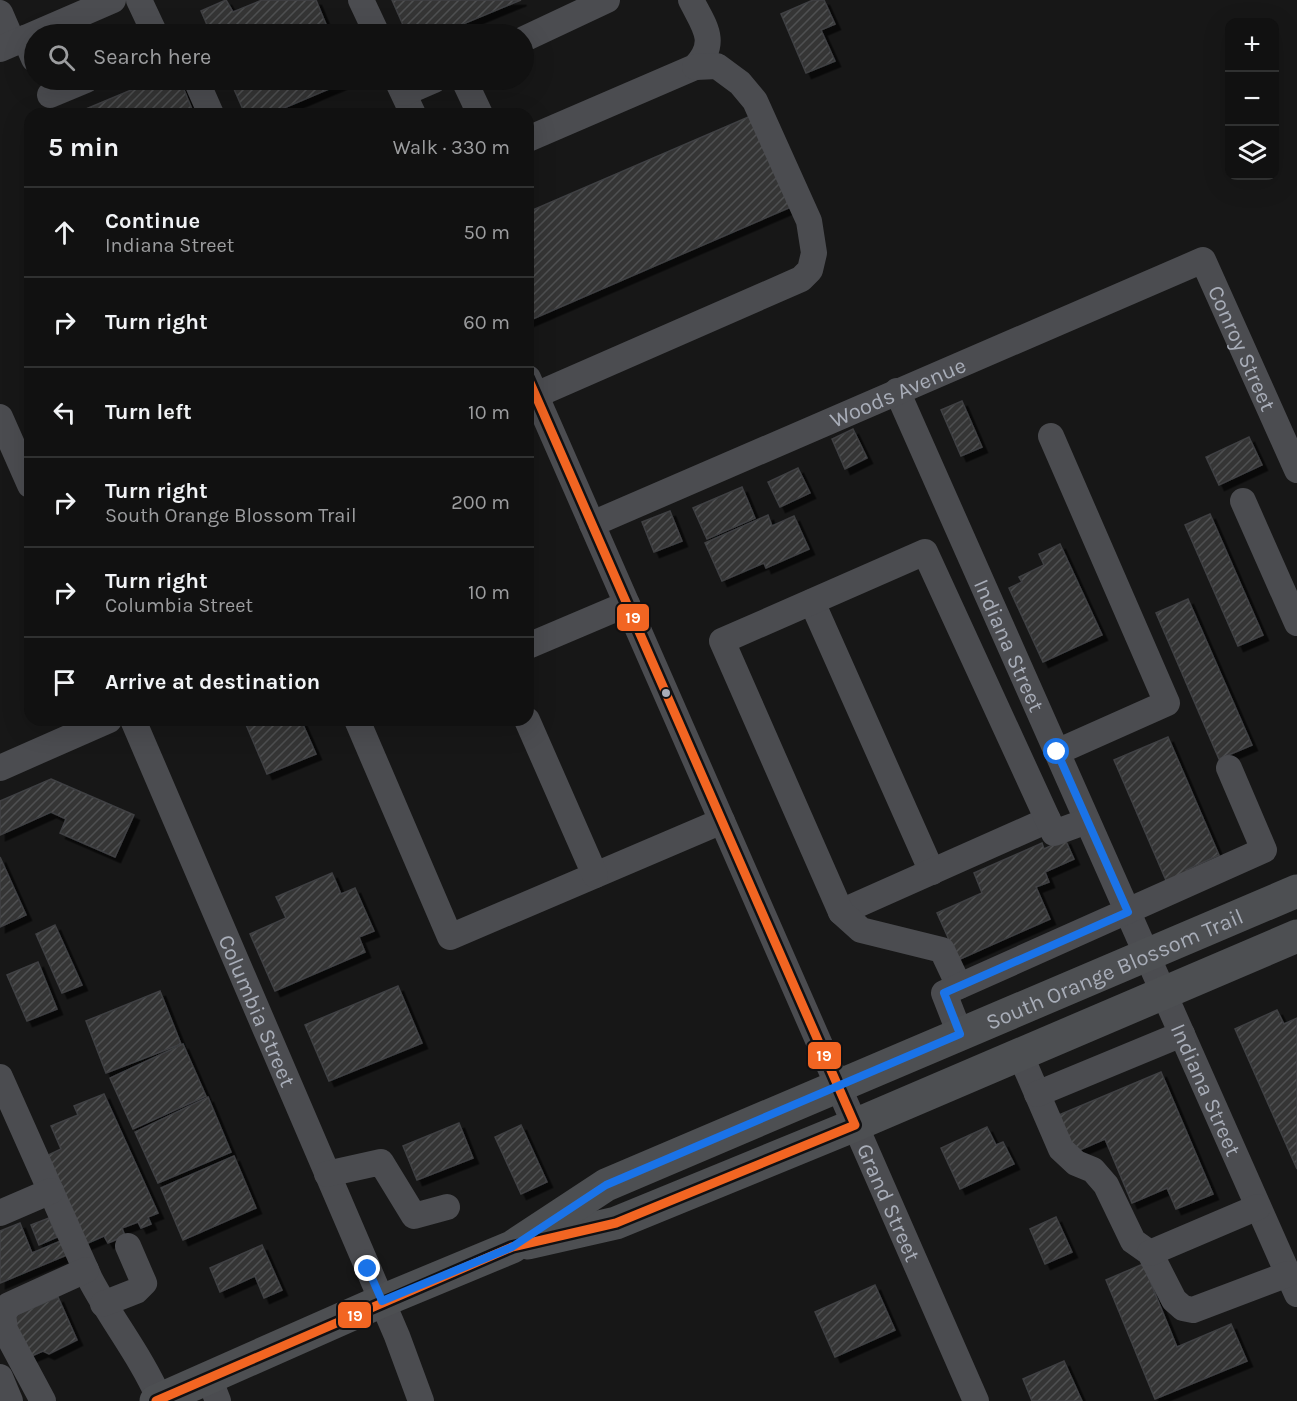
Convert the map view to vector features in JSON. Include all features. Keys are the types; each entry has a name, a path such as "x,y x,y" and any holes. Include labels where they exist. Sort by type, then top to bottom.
{"main road":[{"name":"South Orange Blossom Trail","path":"512,1247 606,1185 1146,953 1297,891"},
{"name":"South Orange Blossom Trail","path":"158,1400 214,1389 382,1301 512,1247 616,1223 855,1125 1297,936"}],"street":[{"path":"64,24 113,0"},
{"path":"139,0 150,24"},
{"path":"361,0 372,24"},
{"path":"534,34 607,0"},
{"path":"692,0 707,32 709,45 704,58 695,67"},
{"path":"0,13 18,47"},
{"path":"534,136 695,67 717,66 740,83 755,101 809,221 814,253 810,270 801,279 534,390"},
{"path":"200,90 208,108"},
{"path":"469,90 477,108"},
{"name":"Woods Avenue","path":"592,524 1203,260"},
{"name":"Conroy Street","path":"1203,260 1297,470"},
{"name":"Indiana Street","path":"897,391 1292,1284"},
{"name":"Grand Street","path":"534,401 592,524 976,1401"},
{"path":"0,417 24,471"},
{"path":"1051,436 1167,703 1057,752"},
{"path":"1243,501 1297,623"},
{"path":"959,986 942,950 861,930 841,912 722,641 925,552 1054,833 1087,821"},
{"path":"812,602 932,872"},
{"path":"534,643 627,604"},
{"path":"0,768 95,726"},
{"name":"Columbia Street","path":"136,726 382,1301 421,1401"},
{"path":"360,726 450,937 722,821"},
{"path":"530,726 595,875"},
{"path":"960,1034 944,993 1264,850 1229,768"},
{"path":"841,912 1048,820"},
{"path":"1037,1094 1182,1034"},
{"path":"1020,1054 1061,1149 1076,1163 1093,1170 1106,1185 1133,1241 1150,1253 1174,1300 1183,1308 1193,1310 1292,1284"},
{"path":"0,1077 86,1270 103,1304 146,1367 158,1400"},
{"path":"327,1174 381,1162 414,1216 447,1207"},
{"path":"0,1212 51,1191"},
{"path":"1150,1253 1258,1207"},
{"path":"103,1304 136,1290 144,1283 128,1246"},
{"path":"43,1401 5,1330 3,1314 9,1305 86,1270"}],"building":[{"path":"226,0 233,12 262,0 316,0 326,24 207,24 201,11"},
{"path":"392,0 521,0 463,24 403,24"},
{"path":"813,0 824,0 835,24 821,30 835,61 806,73 781,14"},
{"path":"131,90 184,90 192,108 88,108"},
{"path":"234,90 326,90 284,108 242,108"},
{"path":"753,115 793,206 534,318 534,209"},
{"path":"962,401 982,447 961,456 941,410"},
{"path":"853,429 867,458 845,469 832,439"},
{"path":"1249,437 1262,465 1219,485 1206,457"},
{"path":"798,468 810,493 780,507 768,482"},
{"path":"742,487 755,518 707,539 693,508"},
{"path":"670,511 682,541 654,552 642,522"},
{"path":"1210,514 1263,635 1238,646 1185,525"},
{"path":"768,515 772,526 794,516 809,549 766,568 764,563 722,581 705,543"},
{"path":"1060,544 1102,635 1043,662 1009,588 1022,582 1019,577 1044,565 1039,554"},
{"path":"1188,599 1252,745 1219,759 1156,613"},
{"path":"247,726 304,726 316,754 267,774"},
{"path":"1168,737 1219,855 1186,870 1189,876 1168,885 1114,760"},
{"path":"51,779 134,815 115,857 60,833 66,819 51,812 0,835 0,801"},
{"path":"1065,839 1074,859 1045,872 1049,882 1036,887 1050,919 958,960 937,913 982,893 974,873 1042,843 1044,849"},
{"path":"0,857 26,915 0,927"},
{"path":"332,873 341,894 355,888 374,931 359,937 365,952 275,991 250,934 286,918 276,897"},
{"path":"55,925 82,985 62,993 36,934"},
{"path":"38,962 57,1009 27,1021 7,975"},
{"path":"398,986 422,1043 329,1081 305,1025"},
{"path":"160,991 181,1044 106,1073 86,1021"},
{"path":"1277,1010 1284,1024 1297,1018 1297,1169 1235,1029"},
{"path":"183,1044 206,1096 133,1129 110,1078"},
{"path":"1161,1072 1213,1194 1176,1209 1167,1188 1132,1203 1105,1139 1075,1152 1059,1115"},
{"path":"104,1094 158,1213 148,1217 151,1224 141,1228 138,1222 122,1228 125,1236 108,1243 104,1236 81,1246 44,1157 61,1149 51,1126 78,1115 74,1106"},
{"path":"208,1097 231,1152 158,1183 135,1132"},
{"path":"459,1123 473,1158 417,1180 403,1146"},
{"path":"521,1125 547,1182 521,1194 495,1137"},
{"path":"987,1127 996,1145 1003,1142 1014,1164 960,1189 941,1148"},
{"path":"234,1156 256,1208 183,1240 161,1188"},
{"path":"1056,1217 1072,1252 1045,1264 1030,1229"},
{"path":"49,1218 57,1237 39,1245 31,1225"},
{"path":"20,1223 32,1253 63,1240 69,1254 0,1283 0,1231"},
{"path":"262,1245 282,1290 264,1298 255,1276 220,1292 210,1268"},
{"path":"1143,1264 1177,1347 1231,1324 1247,1361 1155,1399 1106,1280"},
{"path":"875,1285 895,1330 835,1357 815,1312"},
{"path":"58,1297 77,1340 49,1354 43,1351 27,1358 9,1318"},
{"path":"1064,1361 1082,1401 1032,1401 1023,1379"}],"transit line":[{"name":"19","path":"156,1401 512,1247 616,1223 855,1125 534,392"}],"route":[{"path":"368,1269 382,1301 512,1247 606,1185 960,1034 944,993 1128,912 1057,752"}]}
